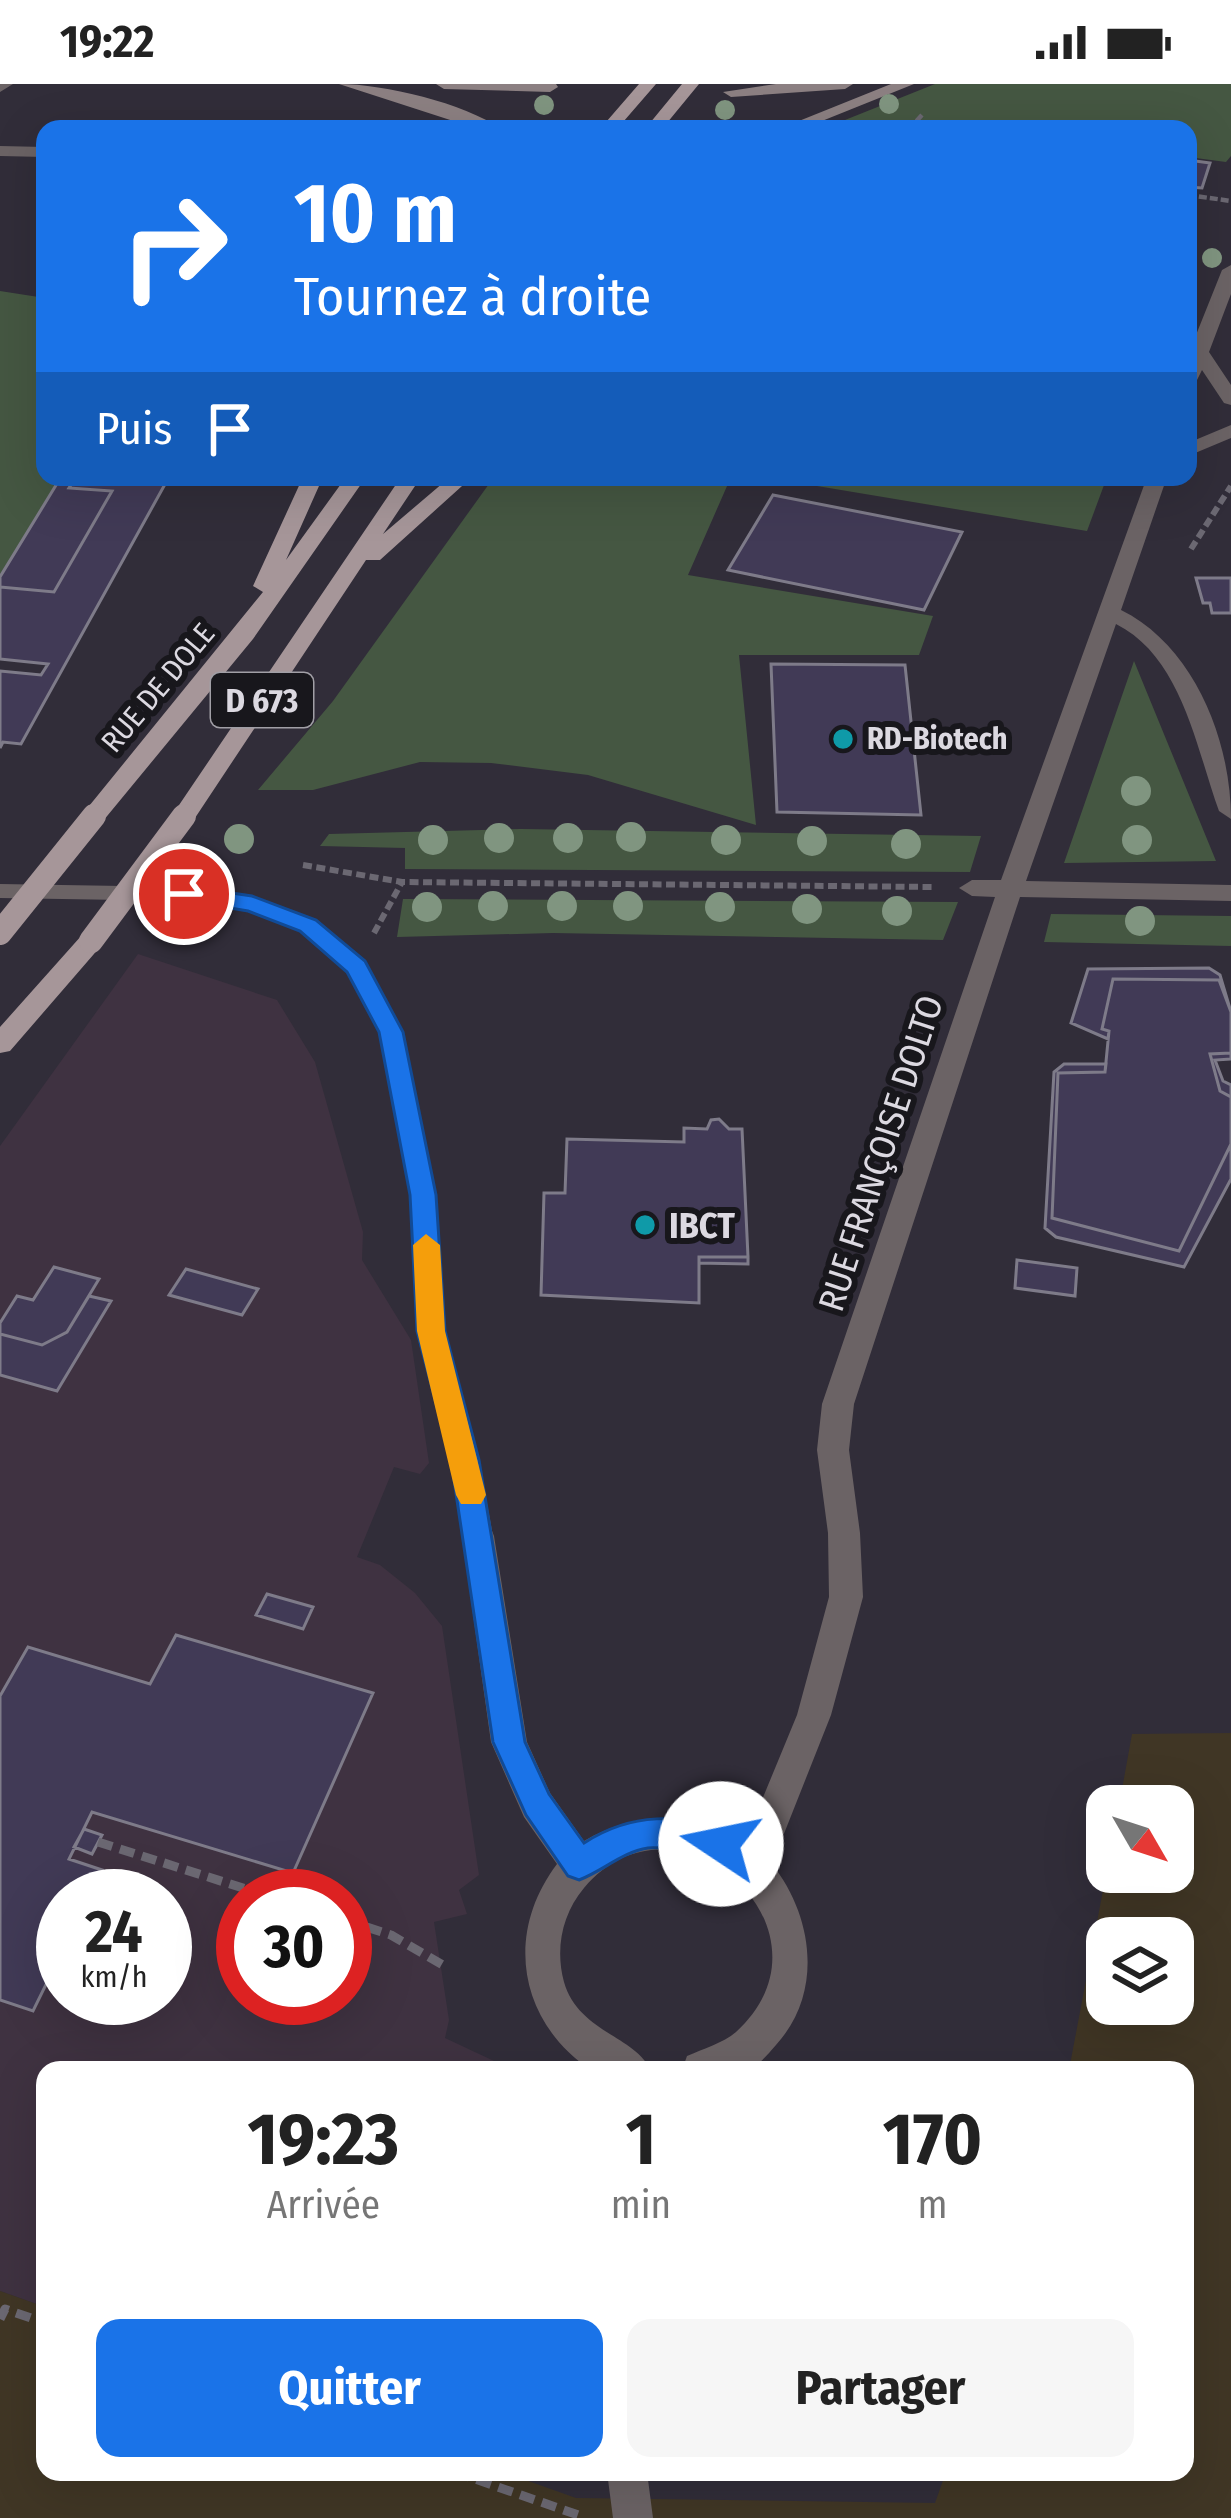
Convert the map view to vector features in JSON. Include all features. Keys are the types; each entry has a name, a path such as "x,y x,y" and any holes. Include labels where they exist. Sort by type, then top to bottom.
{"main road":[{"path":"347,84 500,120 555,85"},
{"path":"444,84 555,85"},
{"path":"616,120 648,84"},
{"path":"661,120 692,84"},
{"path":"720,88 845,84"},
{"path":"811,120 906,84"},
{"path":"720,88 753,104"},
{"path":"245,634 308,486"},
{"name":"RUE DE DOLE","path":"0,933 245,634 350,486"},
{"name":"D 673","path":"0,1044 91,941 184,816 404,486"},
{"path":"340,583 452,486"}],"street":[{"path":"0,151 36,152"},
{"path":"1197,363 1231,270"},
{"path":"1201,355 1231,399"},
{"path":"1197,439 1231,431"},
{"name":"RUE FRANÇOISE DOLTO","path":"753,1865 814,1715 846,1597 833,1450 838,1404 952,1054 1154,486"},
{"path":"1112,614 1149,634 1159,645 1179,680 1231,812"},
{"path":"972,888 1231,893"},
{"path":"478,1536 509,1742 537,1805 579,1865"},
{"path":"612,2061 597,2054 566,2026 547,1989 542,1949 546,1918 579,1865 611,1844 647,1833 684,1833 721,1844 753,1865 778,1896 791,1932 792,1972 780,2011 754,2043 727,2061"}],"lane":[{"path":"0,891 184,894 252,904 308,926 357,967 391,1032 423,1195 431,1331 465,1460 478,1536"},
{"path":"628,2481 633,2518"}],"path":[{"path":"1197,196 1231,201"},
{"path":"1191,550 1231,486"},
{"path":"303,865 403,882 972,888"},
{"path":"371,938 403,882"},
{"path":"98,1842 216,1879"},
{"path":"372,1929 442,1965"},
{"path":"0,2319 5,2309 36,2320"},
{"path":"480,2481 577,2516 602,2518"}],"shaded area":[{"path":"138,954 277,1000 315,1062 363,1232 362,1260 411,1340 429,1463 420,1474 394,1467 357,1557 380,1565 415,1593 442,1626 479,1875 459,1890 467,1914 434,1922 449,2020 445,2038 494,2061 36,2061 36,2304 0,2291 0,1146"},
{"path":"1231,1733 1231,2518 0,2518 0,2291 36,2304 36,2481 528,2481 576,2498 935,2503 943,2481 1194,2481 1194,2061 1071,2061 1086,1980 1086,2025 1194,2025 1194,1917 1098,1917 1102,1893 1194,1893 1194,1785 1123,1785 1132,1734"}],"green space":[{"path":"935,84 1231,84 1231,156 1226,162 1197,158 1197,120 845,120"},
{"path":"0,291 36,297 36,486 56,486 0,577"},
{"path":"488,486 727,486 688,575 933,616 919,655 739,655 756,825 588,775 491,763 420,762 313,790 258,790 333,701"},
{"path":"817,486 1104,486 1087,531"},
{"path":"1134,661 1216,861 1064,863"},
{"path":"521,829 981,836 970,872 405,869 405,848 320,846 329,834"},
{"path":"403,899 958,902 943,940 553,933 397,937"},
{"path":"1051,914 1231,916 1231,946 1044,942"}],"building":[{"path":"1197,161 1210,163 1202,188 1197,188"},
{"path":"56,486 112,491 54,592 0,587 0,577"},
{"path":"164,486 21,744 3,742 0,748 0,671 41,675 48,664 0,659 0,587 54,592 112,491 69,488"},
{"path":"773,495 962,532 924,610 728,570"},
{"path":"1196,578 1231,578 1231,613 1212,613 1210,603 1203,603"},
{"name":"RD-Biotech","path":"771,664 905,665 921,815 777,812"},
{"path":"1209,968 1220,975 1231,1012 1219,980 1113,979 1102,1029 1109,1031 1108,1039 1071,1023 1088,969"},
{"path":"1113,979 1219,980 1231,1012 1231,1053 1210,1054 1220,1091 1231,1097 1231,1144 1179,1251 1052,1218 1058,1073 1105,1072 1109,1031 1102,1029"},
{"path":"1231,1053 1231,1059 1215,1060 1223,1081 1231,1085 1231,1097 1220,1091 1210,1054"},
{"path":"1064,1064 1106,1064 1105,1072 1058,1073 1052,1218 1179,1251 1231,1144 1231,1179 1184,1267 1056,1237 1045,1228 1054,1072"},
{"name":"IBCT","path":"719,1119 729,1129 742,1129 748,1257 699,1257 699,1303 541,1295 544,1193 565,1193 567,1139 684,1142 684,1128 707,1129 711,1120"},
{"path":"699,1257 748,1257 748,1264 699,1263"},
{"path":"1017,1260 1077,1268 1075,1296 1015,1288"},
{"path":"54,1267 99,1279 67,1332 42,1345 0,1334 0,1323 17,1296 33,1300"},
{"path":"186,1269 258,1289 242,1315 169,1295"},
{"path":"89,1296 111,1301 57,1391 0,1375 0,1334 42,1345 67,1332"},
{"path":"267,1594 313,1607 303,1629 256,1615"},
{"path":"176,1635 373,1693 295,1869 280,1869 92,1812 69,1859 99,1869 36,1869 36,2005 33,2011 0,2000 0,1696 28,1647 150,1684"},
{"path":"84,1829 102,1835 92,1854 74,1847"}],"slow traffic":[{"path":"426,1245 431,1331 471,1495"}],"place":[{"name":"RD-Biotech","path":"843,739"},
{"name":"IBCT","path":"645,1225"}],"route":[{"path":"184,894 252,904 308,926 357,967 391,1032 423,1195 431,1331 465,1460 509,1742 537,1805 579,1865 611,1844 647,1833 684,1833 721,1844"}]}
